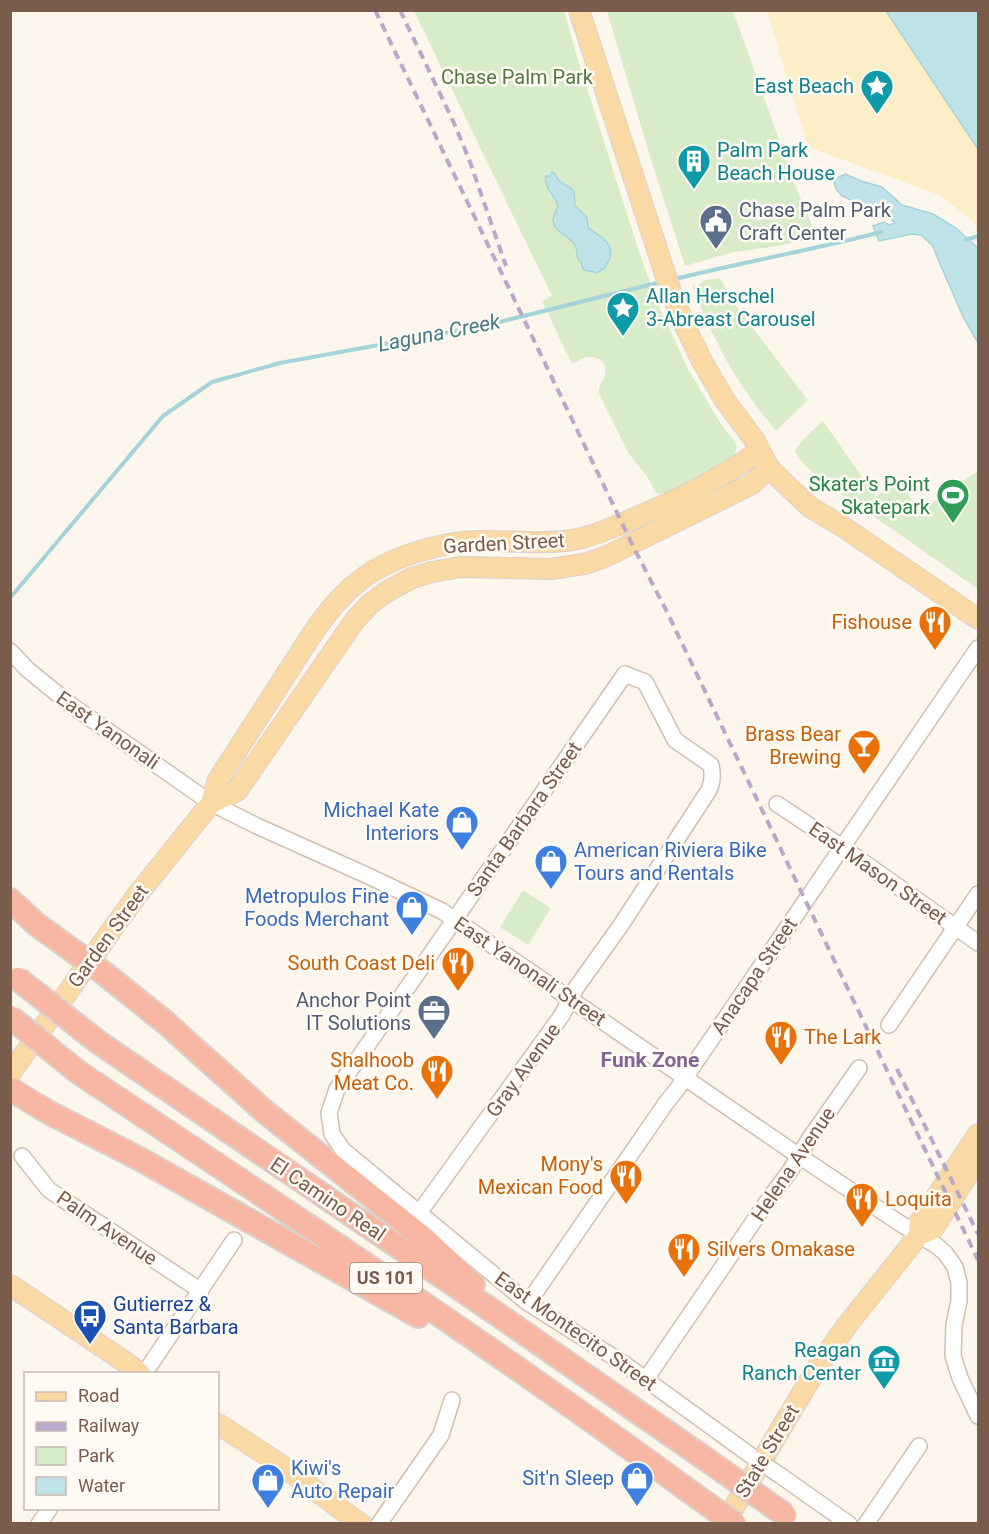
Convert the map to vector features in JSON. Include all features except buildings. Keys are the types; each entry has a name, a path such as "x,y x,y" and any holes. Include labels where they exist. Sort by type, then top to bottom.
{"highway":[{"path":"10,900 36,924 89,962 166,1023 264,1111 425,1239 475,1286 494,1312"},
{"name":"El Camino Real","path":"14,975 98,1042 494,1312 791,1519"},
{"name":"El Camino Real","path":"10,1017 78,1072 422,1302 620,1440 735,1524"},
{"path":"10,1089 48,1112 140,1159 532,1379"}],"main road":[{"path":"579,10 671,292 686,328 724,399 755,441 764,459 812,508 978,619"},
{"name":"Garden Street","path":"211,803 237,791 355,620 370,604 386,592 412,578 444,569 460,567 551,569 584,564 614,553 752,484 764,459"},
{"name":"Garden Street","path":"10,1074 138,894 211,803 218,780 316,628 345,593 360,580 375,570 408,555 455,543 477,541 548,543 583,538 622,524 723,475 764,459"},
{"name":"State Street","path":"919,1235 920,1221 978,1134"},
{"name":"State Street","path":"724,1524 820,1363 919,1235 933,1229 978,1159"},
{"path":"10,1285 139,1372"},
{"path":"219,1425 278,1462 361,1524"}],"street":[{"name":"Anacapa Street","path":"528,1303 978,648"},
{"name":"East Yanonali","path":"10,651 34,675 71,705 211,803"},
{"name":"Gray Avenue","path":"420,1213 562,1015 576,988 621,925 712,783 711,765 675,740 645,682 625,674"},
{"name":"Santa Barbara Street","path":"343,1150 332,1134 329,1113 337,1089 625,674"},
{"name":"East Yanonali Street","path":"211,803 442,911 799,1156 945,1253 955,1267 959,1283 953,1356 960,1378 978,1416"},
{"name":"East Mason Street","path":"777,804 978,943"},
{"path":"889,1025 978,894"},
{"name":"Helena Avenue","path":"646,1378 859,1068"},
{"name":"East Montecito Street","path":"343,1150 528,1303 646,1378 849,1524"},
{"name":"Palm Avenue","path":"22,1156 49,1190 201,1291"},
{"path":"143,1372 234,1240"},
{"path":"379,1524 441,1435 452,1400"},
{"path":"866,1524 919,1446"},
{"path":"39,1524 49,1510"}],"green space":[{"name":"Chase Palm Park","path":"414,11 564,11 640,255 662,313 689,371 721,424 735,442 737,447 733,460 666,493 656,493 647,476 628,453 599,393 606,371 604,365 593,357 572,364 542,301 552,296"},
{"name":"Chase Palm Park","path":"607,11 733,11 796,187 817,237 778,246 734,252 685,266"},
{"path":"720,278 736,306 808,400 776,431 746,392 728,362 708,324 692,285 697,286 705,280"},
{"path":"823,421 876,497 887,487 905,490 919,512 978,471 978,589 836,490 805,465 795,450"},
{"path":"523,890 551,908 528,945 500,927"}],"sand":[{"name":"East Beach","path":"767,11 886,11 978,149 978,231 972,220 939,195 808,147"}],"water":[{"path":"886,11 978,11 978,149"},
{"path":"552,172 559,181 572,189 575,206 587,217 588,227 604,239 610,248 609,261 596,273 583,269 575,245 554,224 553,218 558,206 546,181 546,176 550,176"},
{"path":"845,174 882,187 902,205 933,214 956,228 978,248 978,343 963,317 932,245 921,235 912,234 879,241 873,226 884,222 889,225 895,223 842,196 834,182"}],"waterway":[{"name":"Laguna Creek","path":"675,279 881,232"},
{"path":"966,240 978,236"},
{"name":"Laguna Creek","path":"10,598 163,416 212,382 280,363 483,326 661,282"}],"railway":[{"path":"375,10 978,1260"},
{"path":"400,10 469,159 506,266"},
{"path":"897,1069 978,1234"}],"place":[{"name":"East Beach","path":"877,115"},
{"name":"Palm Park Beach House","path":"694,190"},
{"name":"Chase Palm Park Craft Center","path":"716,250"},
{"name":"Allan Herschel 3-Abreast Carousel","path":"623,337"},
{"name":"Skater's Point Skatepark","path":"953,524"},
{"name":"Fishouse","path":"935,651"},
{"name":"Brass Bear Brewing","path":"864,775"},
{"name":"Michael Kate Interiors","path":"462,851"},
{"name":"American Riviera Bike Tours and Rentals","path":"551,890"},
{"name":"Metropulos Fine Foods Merchant","path":"412,936"},
{"name":"South Coast Deli","path":"458,992"},
{"name":"Anchor Point IT Solutions","path":"434,1040"},
{"name":"The Lark","path":"781,1066"},
{"name":"Shalhoob Meat Co.","path":"437,1100"},
{"name":"Mony's Mexican Food","path":"626,1205"},
{"name":"Loquita","path":"862,1228"},
{"name":"Silvers Omakase","path":"684,1278"},
{"name":"Gutierrez & Santa Barbara","path":"90,1345"},
{"name":"Reagan Ranch Center","path":"884,1390"},
{"name":"Sit'n Sleep","path":"637,1507"},
{"name":"Kiwi's Auto Repair","path":"268,1509"}],"district":[{"name":"Funk Zone","path":"650,1060"}]}
